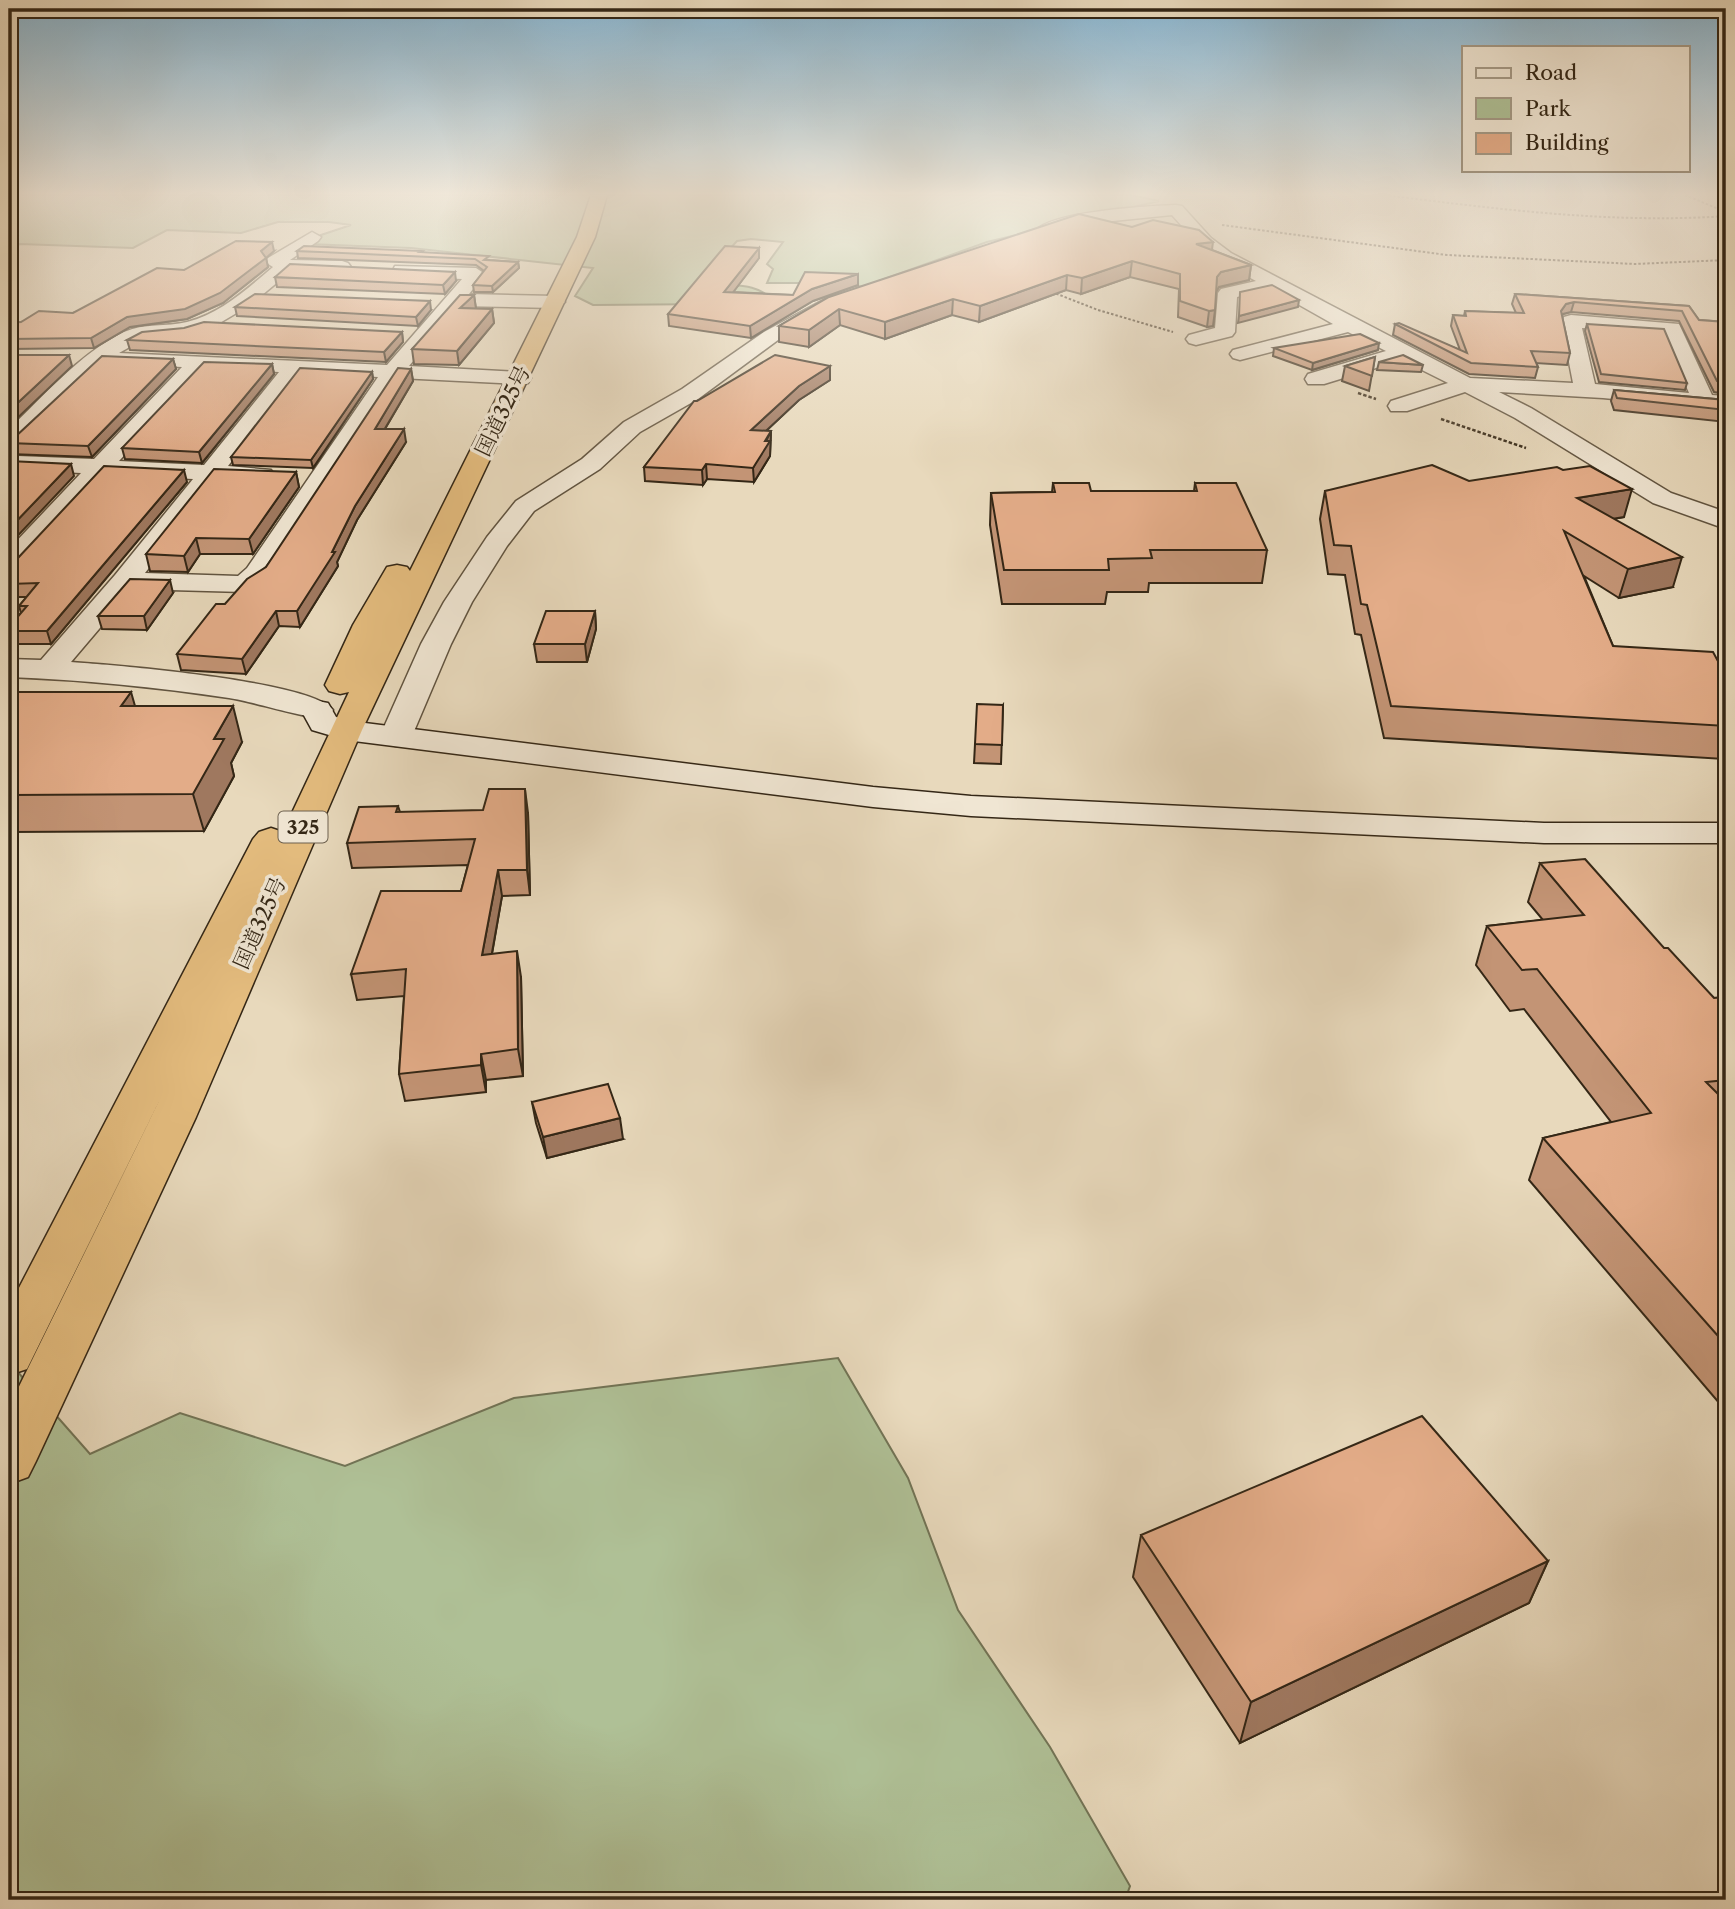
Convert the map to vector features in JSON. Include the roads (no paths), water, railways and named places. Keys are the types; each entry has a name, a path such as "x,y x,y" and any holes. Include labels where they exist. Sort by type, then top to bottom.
{"highway":[{"name":"国道325号","path":"547,302 553,284"},
{"name":"国道325号","path":"9,1355 329,721 511,378 558,284"},
{"name":"国道325号","path":"9,1461 174,1117 329,721"}],"street":[{"path":"201,323 252,294 258,284"},
{"path":"125,581 244,584 257,574 392,373 468,284"},
{"path":"1196,339 1225,332 1228,293 1268,284"},
{"path":"1275,284 1523,413 1662,498 1726,521"},
{"path":"252,294 279,295"},
{"path":"396,736 436,644 458,602 525,506 591,464 632,427 690,394 771,336 821,307 850,296"},
{"path":"426,302 547,302"},
{"path":"1585,390 1571,321 1672,328 1715,402"},
{"path":"9,442 100,357 134,335 201,323 241,325"},
{"path":"1240,354 1351,325"},
{"path":"399,333 425,334"},
{"path":"1316,379 1404,352"},
{"path":"73,357 511,378"},
{"path":"9,564 199,362"},
{"path":"49,669 125,581 294,367"},
{"path":"1399,406 1467,384 1585,390 1715,402"},
{"path":"9,463 322,479"},
{"path":"9,668 49,669 237,689 296,702 329,721 396,736 845,794 971,806 1544,833 1726,833"}]}
